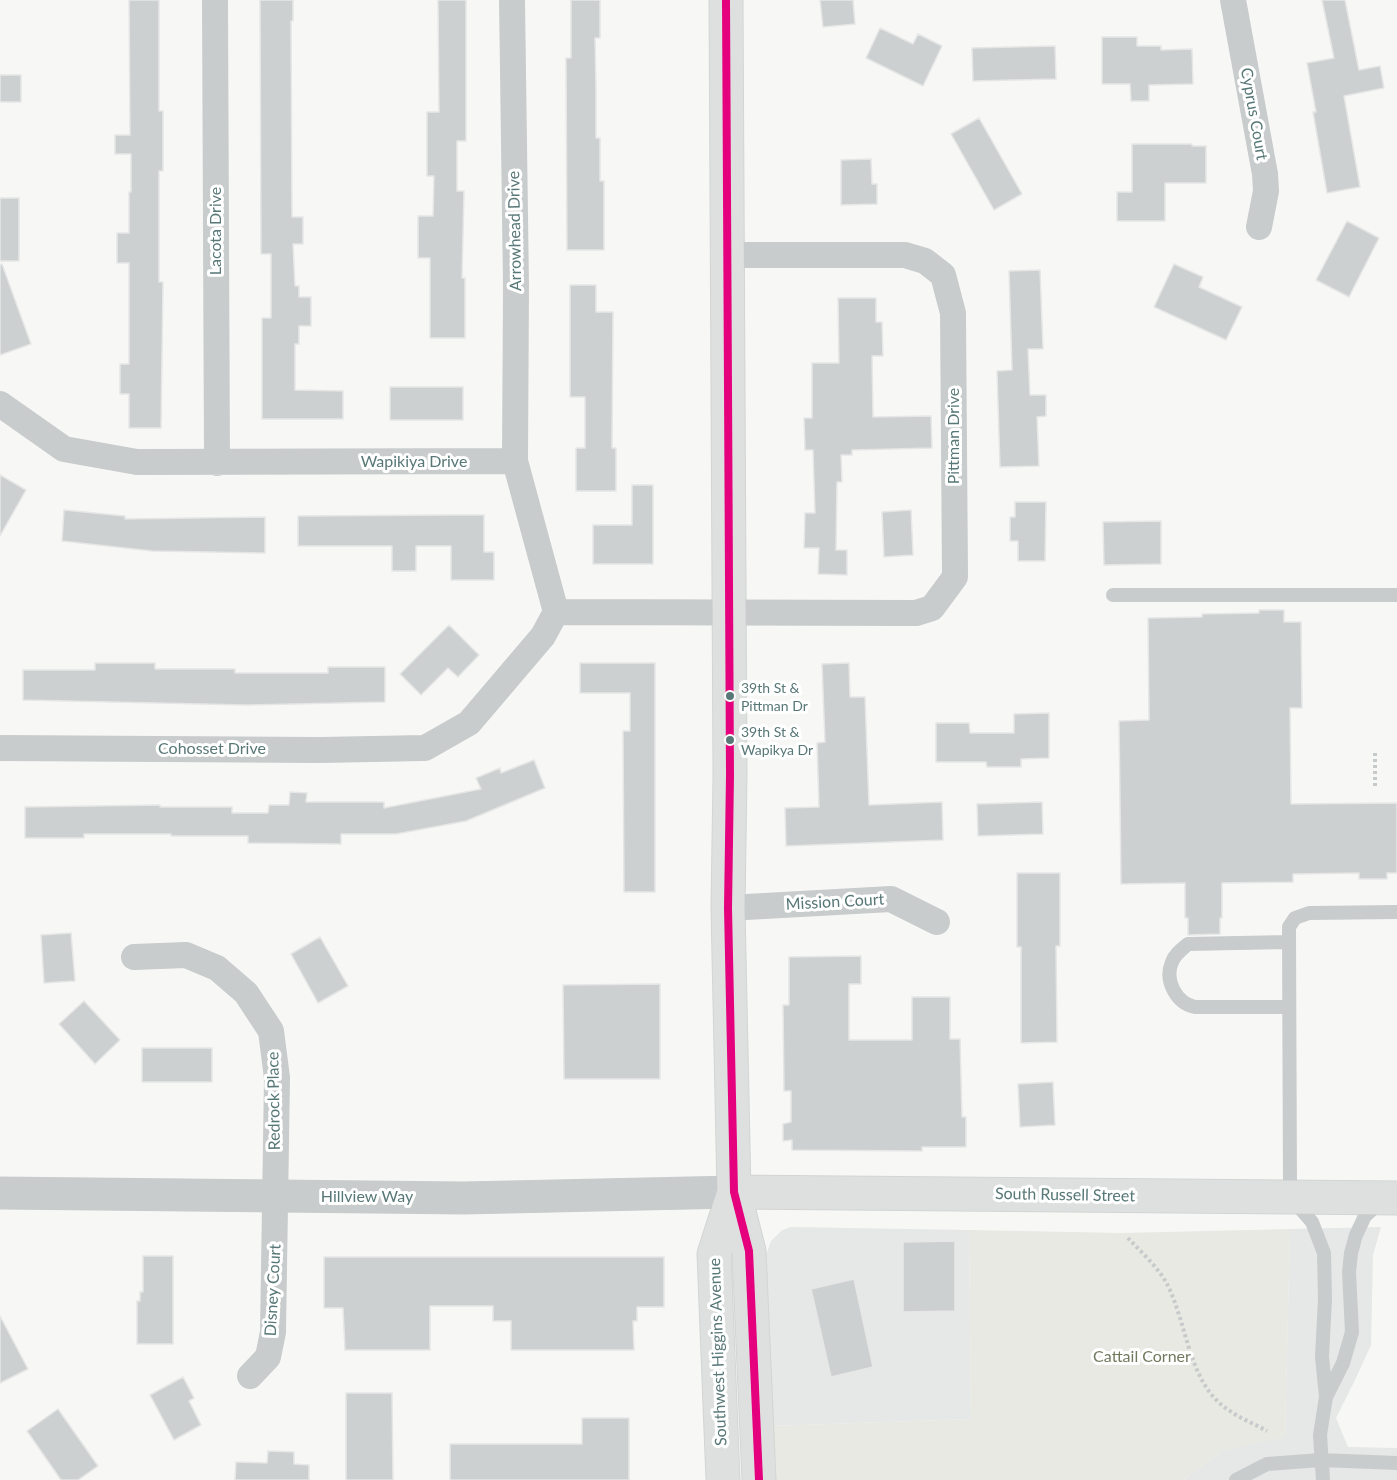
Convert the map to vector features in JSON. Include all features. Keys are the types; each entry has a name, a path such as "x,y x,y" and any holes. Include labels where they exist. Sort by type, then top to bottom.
{"main road":[{"path":"726,0 730,775 728,908 734,1192"},
{"name":"South Russell Street","path":"734,1192 1391,1198"},
{"name":"Southwest Higgins Avenue","path":"723,1480 714,1254 734,1192"},
{"name":"Southwest Higgins Avenue","path":"734,1192 749,1251 759,1480"}],"street":[{"name":"Lacota Drive","path":"215,0 218,463"},
{"name":"Arrowhead Drive","path":"512,0 516,286 515,461"},
{"name":"Cyprus Court","path":"1233,0 1265,174 1266,191 1259,227"},
{"name":"Pittman Drive","path":"727,255 905,255 925,261 944,275 953,313 955,577 932,608 916,613 728,611"},
{"name":"Wapikiya Drive","path":"0,404 64,449 137,462 515,461"},
{"path":"515,461 556,612 728,611"},
{"name":"Cohosset Drive","path":"0,748 308,750 425,748 469,723 543,636 556,612"},
{"name":"Mission Court","path":"728,908 891,899 937,921"},
{"name":"Redrock Place","path":"134,957 186,955 217,968 246,993 271,1031 277,1078 276,1196"},
{"name":"Hillview Way","path":"0,1193 464,1198 734,1192"},
{"name":"Disney Court","path":"250,1376 268,1357 273,1332 276,1196"}],"lane":[{"path":"1113,595 1397,595"},
{"path":"1323,1480 1320,1435 1326,1397 1322,1357 1325,1299 1324,1253 1312,1222 1290,1197 1289,927 1295,918 1310,913 1397,912"},
{"path":"1289,942 1188,944 1172,962 1170,972 1171,986 1178,999 1187,1006 1289,1007"},
{"path":"1326,1397 1343,1363 1352,1332 1349,1272 1356,1234 1365,1216 1391,1198"},
{"path":"1236,1480 1268,1464 1321,1460 1397,1463"}],"path":[{"path":"1376,753 1376,788"},
{"path":"1128,1238 1166,1282 1182,1322 1194,1364 1211,1394 1228,1411 1267,1431"}],"shaded area":[{"path":"790,1227 969,1230 971,1419 771,1426 765,1258 771,1241 781,1231"},
{"path":"1381,1227 1373,1255 1371,1345 1336,1418 1348,1447 1397,1448 1397,1480 1184,1480 1222,1451 1285,1436 1290,1229"}],"green space":[{"name":"Cattail Corner","path":"1290,1229 1285,1437 1222,1451 1184,1480 776,1480 771,1426 971,1419 969,1230 1122,1233"}],"building":[{"path":"129,0 159,0 159,111 163,111 163,171 159,171 159,282 163,282 161,428 129,428 129,394 120,394 120,364 129,364 129,263 117,263 117,233 129,233 131,154 115,154 115,135 130,135"},
{"path":"260,0 293,0 293,21 291,21 292,217 303,217 303,244 293,244 295,286 299,286 299,297 311,297 311,326 299,326 299,344 295,344 295,390 343,391 343,419 262,419 262,318 271,318 271,254 261,254"},
{"path":"438,0 466,0 466,141 457,141 457,191 464,191 462,278 465,278 465,338 430,338 430,258 418,258 418,216 433,216 434,176 427,176 427,112 439,112"},
{"path":"571,0 600,0 600,38 595,38 596,138 600,138 600,181 604,181 604,250 567,250 566,58 571,58"},
{"path":"820,0 853,0 855,24 823,27"},
{"path":"1322,0 1345,0 1359,70 1380,66 1384,88 1344,96 1360,187 1327,193 1307,63 1334,58"},
{"path":"880,28 913,44 918,34 942,46 923,86 866,58"},
{"path":"1102,37 1137,37 1137,46 1161,46 1161,50 1192,49 1193,84 1149,85 1149,101 1131,101 1130,84 1102,84"},
{"path":"1055,46 1056,79 973,81 972,48"},
{"path":"0,75 21,75 21,102 0,102"},
{"path":"979,118 1022,194 994,210 951,134"},
{"path":"1132,144 1206,146 1206,183 1165,183 1165,221 1117,221 1117,192 1132,192"},
{"path":"871,159 872,184 877,184 877,204 841,205 841,160"},
{"path":"0,198 19,198 19,261 0,261"},
{"path":"1347,221 1379,238 1349,297 1316,280"},
{"path":"2,264 31,344 0,355 0,265"},
{"path":"1174,264 1203,277 1199,287 1242,307 1226,340 1154,307"},
{"path":"1040,270 1043,349 1028,349 1030,395 1046,395 1046,416 1037,417 1039,466 1000,467 997,371 1012,370 1009,271"},
{"path":"570,285 596,285 596,312 613,312 612,448 616,448 616,491 576,491 576,448 585,448 585,397 570,397"},
{"path":"838,298 876,298 876,322 882,322 883,356 872,356 873,417 931,416 932,448 852,450 852,455 841,455 842,482 837,482 836,550 847,550 847,575 818,574 819,548 804,548 805,513 815,513 813,450 805,450 804,418 812,418 812,363 839,363"},
{"path":"390,387 463,387 463,420 390,420"},
{"path":"0,475 26,490 0,536"},
{"path":"632,485 653,485 653,564 593,564 593,525 632,525"},
{"path":"1015,502 1046,502 1045,561 1018,561 1018,541 1010,541 1010,517 1015,517"},
{"path":"64,510 125,516 125,519 265,517 265,553 152,551 62,541"},
{"path":"911,510 913,555 884,557 882,512"},
{"path":"484,515 484,552 494,552 494,580 451,580 451,546 416,546 416,571 392,571 392,546 298,546 298,516"},
{"path":"1161,521 1161,564 1104,565 1103,522"},
{"path":"1259,610 1284,610 1284,622 1301,622 1302,708 1290,708 1291,804 1397,803 1397,873 1387,873 1387,879 1359,879 1359,873 1293,874 1293,882 1222,883 1220,934 1188,935 1188,918 1185,918 1185,883 1121,884 1119,721 1149,720 1148,618 1259,613"},
{"path":"449,625 479,655 458,677 448,668 421,695 400,674"},
{"path":"95,663 155,663 155,669 235,669 235,673 328,673 328,667 385,667 385,702 247,705 23,700 23,670 95,670"},
{"path":"580,663 655,663 655,892 624,892 623,731 630,731 630,693 580,693"},
{"path":"849,663 850,697 865,697 869,805 942,802 943,840 786,846 785,808 819,807 817,743 825,742 822,664"},
{"path":"1049,713 1049,758 1021,759 1021,767 987,767 986,762 936,762 936,723 969,723 970,733 1014,733 1014,714"},
{"path":"534,760 545,788 466,821 396,834 341,834 341,844 248,843 248,836 171,836 171,834 84,834 84,838 25,838 25,807 160,805 160,807 232,807 232,813 268,813 269,805 289,805 290,792 307,793 306,802 384,802 384,808 481,789 476,778 500,768 501,773"},
{"path":"1042,802 1043,834 978,836 977,804"},
{"path":"1017,873 1060,873 1060,946 1056,946 1057,1042 1021,1043 1021,947 1017,947"},
{"path":"71,933 75,981 44,983 41,935"},
{"path":"320,937 348,986 318,1003 291,954"},
{"path":"861,956 861,984 849,984 849,1040 912,1040 912,997 950,997 950,1039 960,1039 962,1117 966,1117 966,1147 922,1147 922,1151 792,1150 792,1140 783,1141 783,1124 791,1122 791,1091 784,1091 783,1005 789,1005 789,957"},
{"path":"660,984 660,1079 564,1079 563,985"},
{"path":"84,1001 120,1040 95,1064 59,1024"},
{"path":"142,1048 212,1048 212,1082 142,1082"},
{"path":"1053,1082 1055,1125 1020,1127 1018,1084"},
{"path":"955,1241 955,1311 903,1312 903,1242"},
{"path":"143,1256 173,1256 173,1344 137,1344 137,1301 140,1301 140,1292 143,1292"},
{"path":"324,1257 664,1257 664,1307 637,1307 637,1321 633,1321 634,1350 511,1350 511,1321 493,1321 493,1306 430,1306 430,1350 345,1350 343,1308 324,1308"},
{"path":"854,1279 873,1367 831,1377 811,1289"},
{"path":"0,1316 28,1369 0,1383"},
{"path":"183,1377 194,1398 189,1401 201,1425 174,1440 150,1395"},
{"path":"346,1393 392,1393 393,1480 346,1480"},
{"path":"58,1409 98,1466 78,1480 61,1480 27,1431"},
{"path":"582,1418 629,1418 629,1480 450,1480 450,1444 582,1444"},
{"path":"268,1451 294,1452 294,1464 309,1465 309,1480 235,1480 236,1462 267,1463"}],"transit line":[{"path":"726,0 730,775 728,908 734,1192 749,1251 759,1480"}],"place":[{"name":"39th St & Pittman Dr","path":"730,696"},
{"name":"39th St & Wapikya Dr","path":"730,740"}]}
